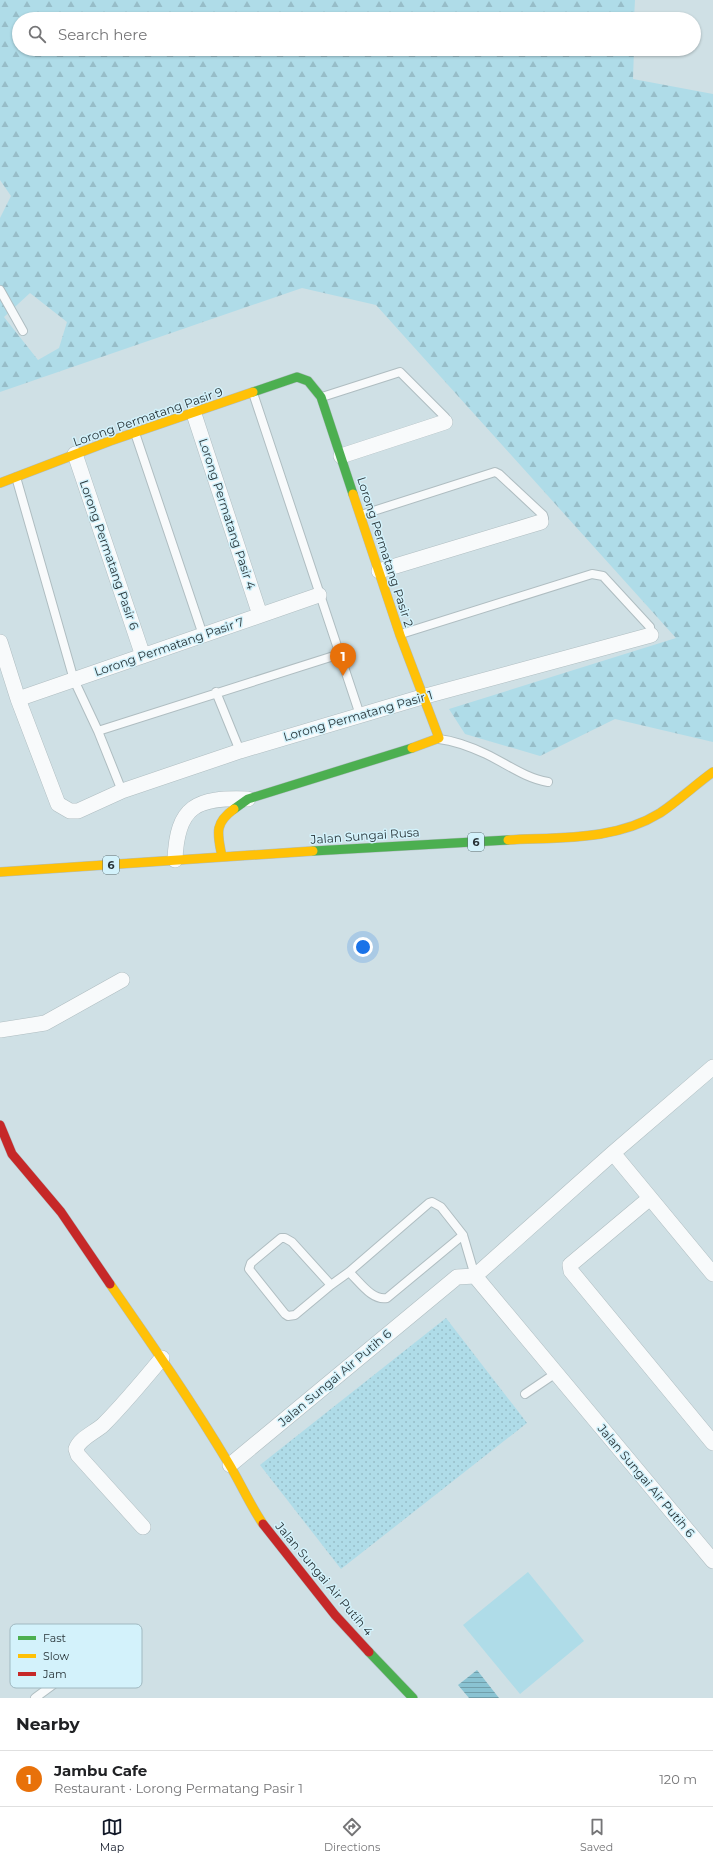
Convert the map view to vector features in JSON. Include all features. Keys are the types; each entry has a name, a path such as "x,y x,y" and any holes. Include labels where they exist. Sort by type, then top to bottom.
{"street":[{"name":"Lorong Permatang Pasir 9","path":"0,483 15,476 134,432 194,414 297,377 304,378"},
{"name":"Lorong Permatang Pasir 2","path":"304,378 321,397 400,634 422,697 439,738"},
{"name":"Lorong Permatang Pasir 4","path":"194,414 260,615"},
{"path":"341,456 445,422"},
{"name":"Lorong Permatang Pasir 6","path":"75,454 143,656"},
{"path":"379,571 541,522"},
{"name":"Lorong Permatang Pasir 7","path":"18,699 319,595"},
{"name":"Lorong Permatang Pasir 1","path":"18,699 58,804 70,810 78,811 122,791 240,751 422,697 651,635"},
{"path":"0,642 18,699"},
{"path":"175,860 175,841 179,825 199,804 214,800 248,799 396,754 439,738"},
{"name":"Jalan Sungai Rusa","path":"0,872 222,857 585,836 613,832 635,825 659,813 713,772"},
{"path":"222,857 218,836 219,824 224,816 248,799"},
{"path":"0,1030 45,1023 122,980"},
{"path":"475,1276 613,1153 713,1067"},
{"path":"0,1125 12,1154 61,1212 162,1358 230,1465"},
{"path":"613,1153 713,1274"},
{"path":"650,1198 570,1265 570,1271 713,1442"},
{"name":"Jalan Sungai Air Putih 6","path":"230,1465 457,1277 475,1276 713,1561"},
{"path":"143,1527 78,1455 76,1449 78,1444 102,1426 136,1390 162,1358"},
{"name":"Jalan Sungai Air Putih 4","path":"230,1465 252,1508 275,1542 335,1615 413,1698"}],"lane":[{"path":"0,290 23,331"},
{"path":"321,397 400,372 445,417 445,422"},
{"path":"253,393 360,715"},
{"path":"134,432 203,635"},
{"path":"360,516 495,472 543,515 544,518 541,522"},
{"path":"15,476 74,680 98,730 122,791"},
{"path":"400,634 592,574 603,576 650,627 651,635"},
{"path":"98,730 340,654"},
{"path":"216,692 240,751"},
{"path":"439,738 469,747 486,754 529,777 548,782"},
{"path":"331,1285 292,1242 285,1238 281,1238 251,1263 248,1269 285,1314 288,1316 295,1315 432,1202 441,1207 463,1235 475,1276"},
{"path":"349,1272 375,1297 382,1299 387,1298 463,1235"},
{"path":"525,1394 556,1373"},
{"path":"35,1698 49,1688"}],"green space":[{"path":"0,0 635,0 634,12 12,12 12,56 634,56 633,79 713,94 713,742 615,719 540,756 465,734 449,709 676,638 376,305 302,288 0,392 0,218 11,196 0,180","holes":["30,293 67,322 59,348 38,360 4,317"]},
{"path":"446,1318 527,1423 341,1569 260,1465"},
{"path":"528,1572 584,1641 520,1694 463,1625"}],"shaded area":[{"path":"477,1670 499,1698 469,1698 458,1685"}],"traffic: fast":[{"path":"253,392 297,377 308,381 321,397 353,494"},
{"path":"234,809 248,799 412,748"},
{"path":"313,851 508,840"},
{"path":"369,1652 413,1698"}],"traffic: slow":[{"path":"0,483 110,441 253,392"},
{"path":"353,494 400,635 439,738 412,748"},
{"path":"508,840 567,838 624,829 643,822 660,813 713,772"},
{"path":"222,857 219,842 220,825 227,814 234,809"},
{"path":"0,872 313,851"},
{"path":"110,1284 201,1418 263,1524"}],"traffic: jam":[{"path":"0,1125 12,1154 61,1212 110,1284"},
{"path":"263,1524 335,1615 369,1652"}],"place":[{"name":"Jambu Cafe","path":"343,676"}]}
